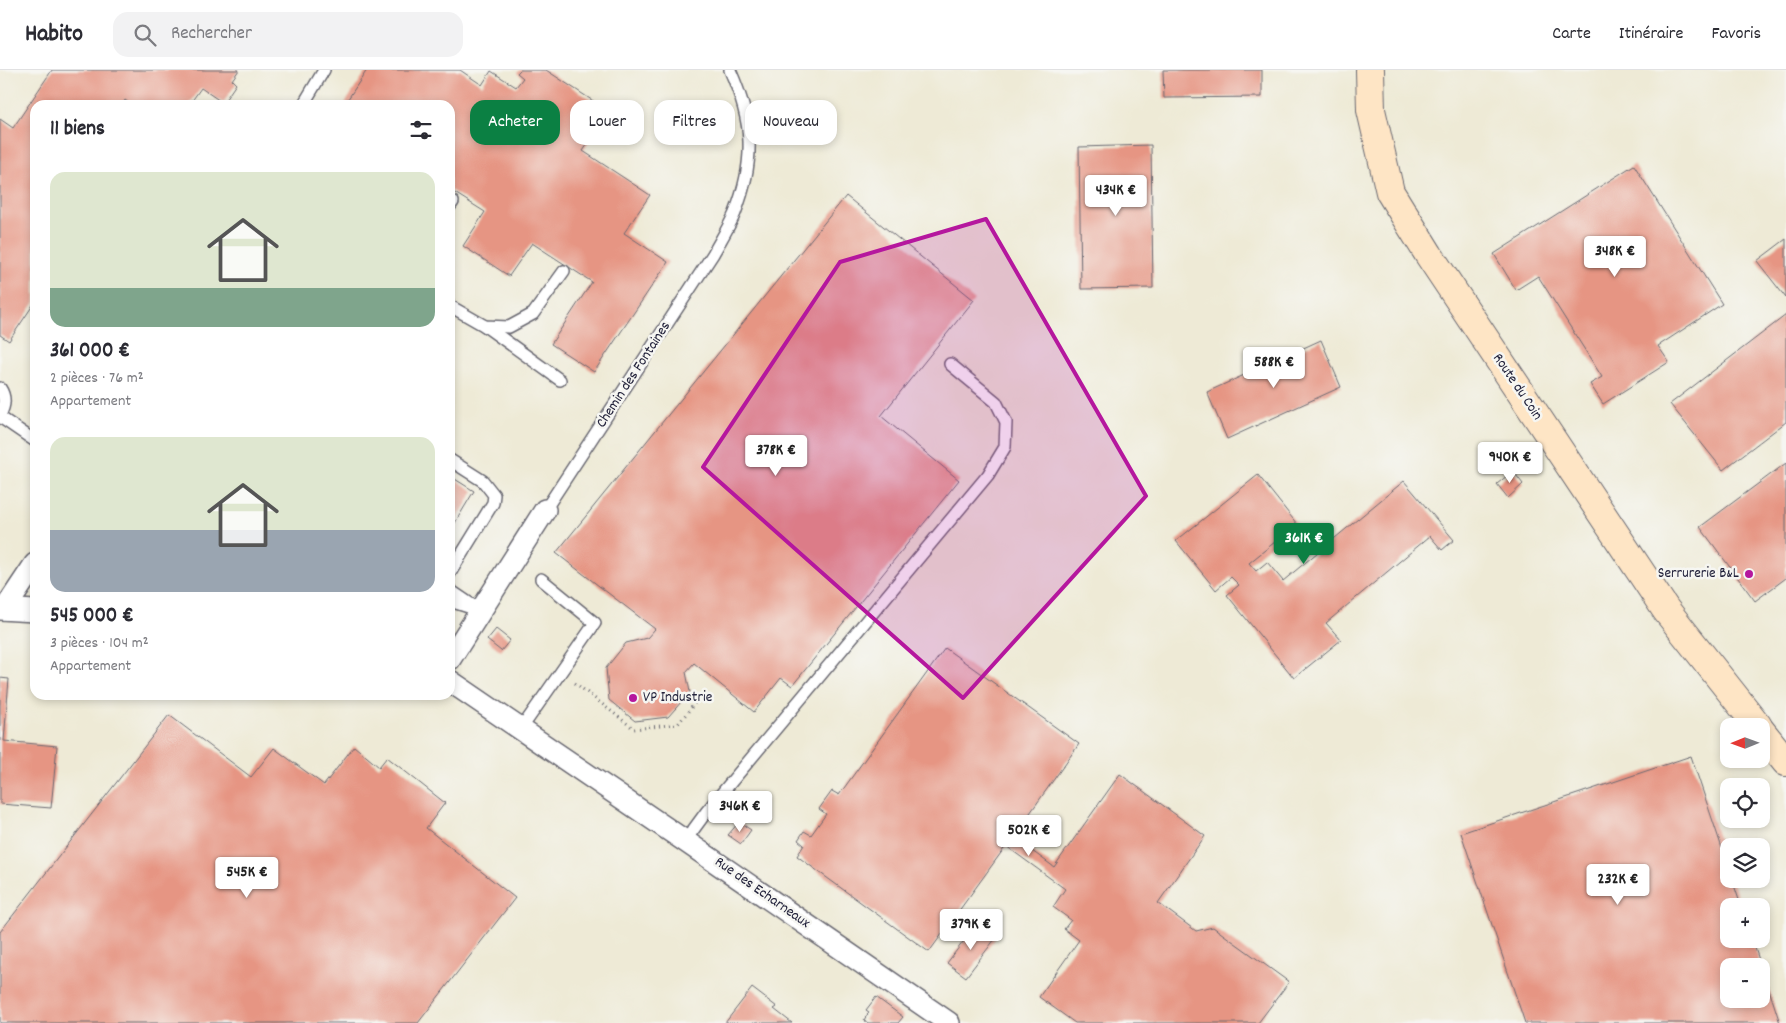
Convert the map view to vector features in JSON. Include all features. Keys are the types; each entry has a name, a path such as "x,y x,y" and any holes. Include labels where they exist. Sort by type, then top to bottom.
{"main road":[{"name":"Route du Coin","path":"1370,70 1371,110 1390,192 1429,255 1666,610 1752,718"},
{"path":"1770,742 1786,762"}],"street":[{"name":"Chemin des Fontaines","path":"455,652 545,510"},
{"path":"3,609 30,571"},
{"path":"3,609 30,612"},
{"name":"Rue des Echarneaux","path":"455,684 686,840 938,1020"}],"lane":[{"path":"306,100 324,70"},
{"name":"Chemin des Fontaines","path":"545,510 713,254 735,213 748,170 749,131 741,96 730,70"},
{"path":"485,326 509,327 532,314 564,271"},
{"path":"455,309 485,326 560,380"},
{"path":"686,840 706,811 988,475 1005,447 1006,422 996,402 950,364"},
{"path":"0,388 4,398 4,407 0,416 30,437"},
{"path":"455,463 483,481 494,495 493,503 455,565"},
{"path":"521,729 595,623 541,579"},
{"path":"455,593 481,611"},
{"path":"455,603 481,611"}],"path":[{"path":"561,672 634,729 678,724 699,698"}],"highlighted area":[{"path":"986,219 1146,496 963,698 703,467 840,262"}],"building":[{"path":"52,70 239,70 232,80 236,84 225,100 219,100 201,88 193,100 32,100"},
{"path":"367,70 460,70 482,85 491,71 516,87 523,78 517,73 520,70 546,70 592,100 570,100 570,145 587,145 583,151 650,195 624,233 668,262 594,372 551,344 592,282 532,243 509,276 463,246 485,212 455,193 455,100 347,100"},
{"path":"1163,70 1262,70 1262,97 1164,98"},
{"path":"30,103 30,310 9,341 0,335 0,119 13,128"},
{"path":"1151,145 1153,288 1081,289 1079,147"},
{"path":"1634,165 1722,304 1658,346 1669,362 1603,404 1590,384 1602,377 1538,276 1516,290 1494,254"},
{"path":"846,196 974,300 881,416 959,480 792,686 781,678 754,712 694,663 686,672 690,692 668,717 635,721 609,700 606,668 626,643 647,638 655,629 556,553"},
{"path":"1786,239 1786,298 1757,261"},
{"path":"1786,315 1786,422 1723,470 1670,404"},
{"path":"1321,340 1341,387 1227,439 1207,392"},
{"path":"1786,463 1786,578 1755,601 1700,527"},
{"path":"1513,471 1523,484 1508,498 1497,484"},
{"path":"1258,475 1297,524 1249,563 1256,571 1267,562 1283,581 1404,481 1454,540 1442,550 1430,536 1326,623 1341,640 1294,678 1227,595 1239,585 1231,577 1216,590 1176,541"},
{"path":"455,479 474,491 455,523"},
{"path":"496,629 510,640 501,651 487,640"},
{"path":"945,648 1079,744 1013,837 1054,867 1120,774 1205,836 1158,903 1196,931 1213,927 1289,982 1258,1023 1075,1023 1039,997 1079,940 1064,929 1071,920 1053,907 1065,889 1006,846 929,952 797,856 804,845 798,840 804,831 811,835 826,814 819,809 832,791 839,795"},
{"path":"0,678 9,679 4,741 57,746 51,808 0,804"},
{"path":"169,715 251,777 274,748 324,785 354,746 379,767 387,757 445,803 426,828 515,898 418,1023 0,1023 0,932"},
{"path":"1691,756 1720,842 1720,888 1735,888 1738,898 1720,898 1720,948 1755,948 1758,958 1720,958 1720,1008 1770,1008 1770,992 1780,1023 1525,1023 1461,833"},
{"path":"739,822 751,830 741,844 728,835"},
{"path":"976,925 995,939 966,977 947,963"},
{"path":"752,988 777,1007 774,1009 792,1023 725,1023"},
{"path":"876,997 903,1017 898,1023 868,1023 864,1020 869,1012 866,1010"}],"place":[{"name":"Serrurerie B&L","path":"1749,574"},
{"name":"VP Industrie","path":"633,698"}]}
